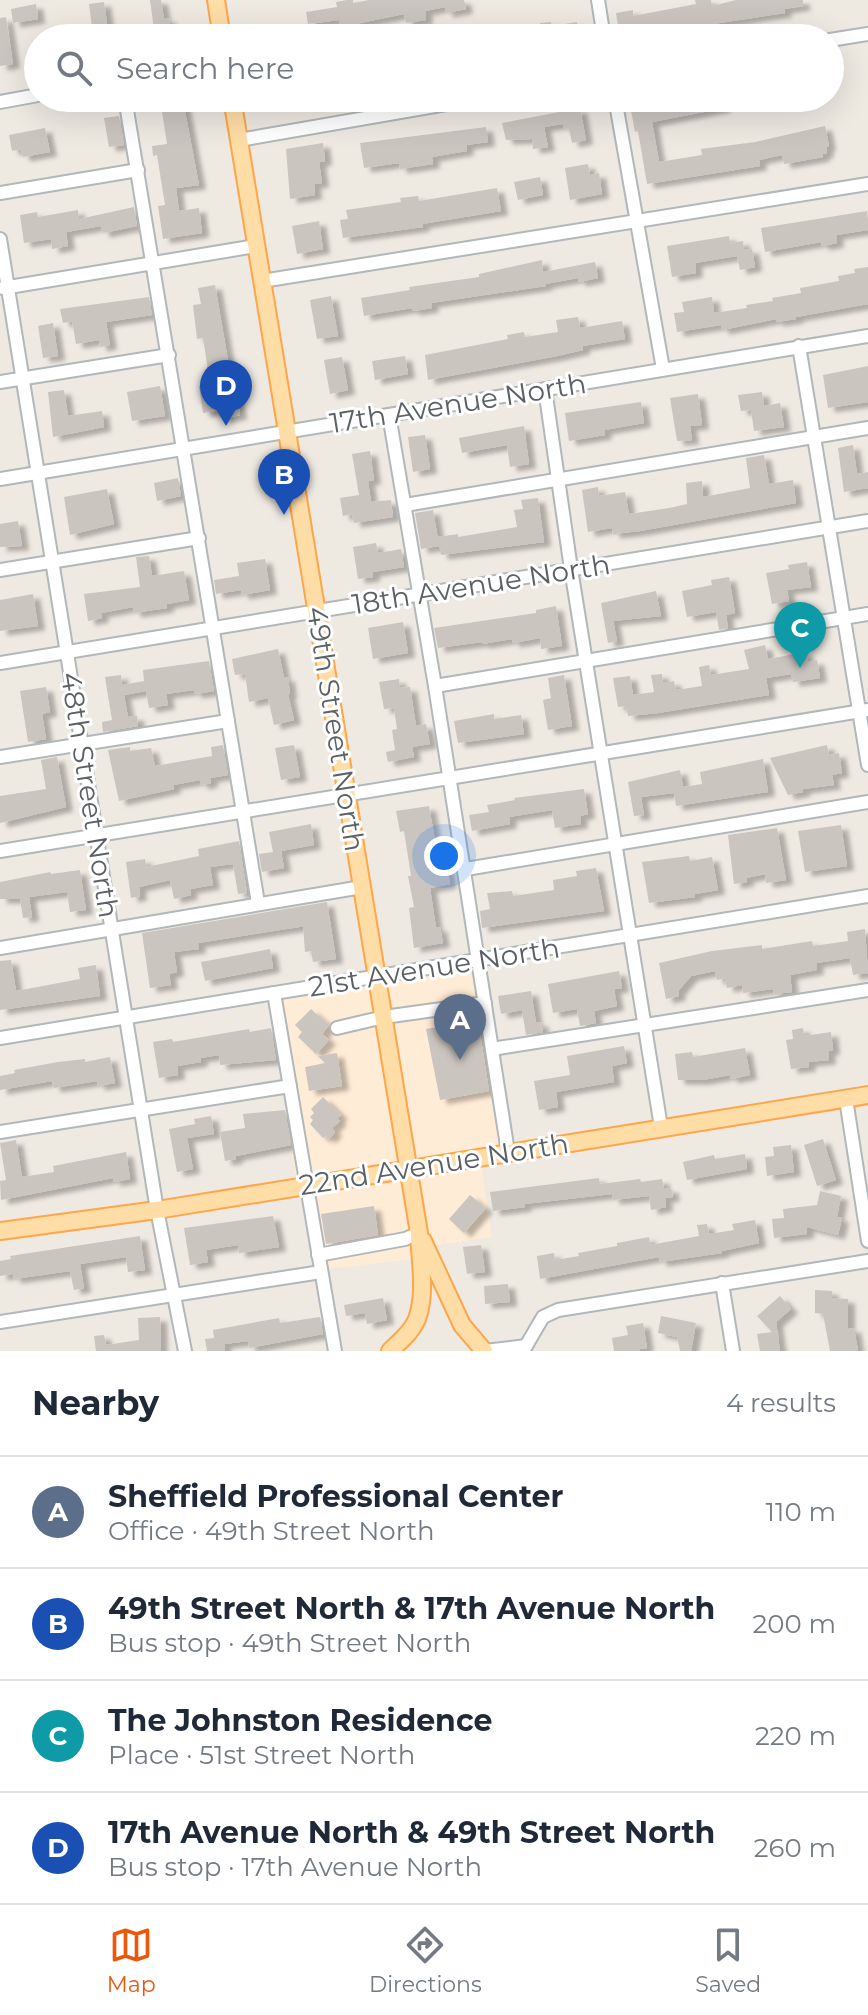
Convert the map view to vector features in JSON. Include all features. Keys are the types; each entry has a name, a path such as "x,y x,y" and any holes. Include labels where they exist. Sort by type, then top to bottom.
{"main road":[{"path":"216,0 220,24"},
{"name":"49th Street North","path":"234,112 419,1233 422,1294 418,1318 390,1351"},
{"name":"22nd Avenue North","path":"0,1231 157,1210 868,1095"},
{"path":"419,1233 462,1325 484,1351"}],"street":[{"path":"598,0 602,24"},
{"path":"844,38 868,34"},
{"path":"0,102 24,98"},
{"path":"128,112 258,903"},
{"path":"239,140 400,112"},
{"path":"617,112 663,369"},
{"path":"0,193 138,170"},
{"path":"262,281 868,184"},
{"name":"48th Street North","path":"0,239 4,288 23,378 157,1210 185,1351"},
{"path":"4,288 256,246"},
{"name":"17th Avenue North","path":"0,479 868,336"},
{"path":"799,346 843,618 864,710 868,765"},
{"path":"0,382 169,355"},
{"path":"545,389 661,1127"},
{"path":"389,415 466,869 508,1152"},
{"path":"405,505 868,428"},
{"name":"18th Avenue North","path":"0,663 868,521"},
{"path":"0,570 199,538"},
{"path":"435,686 868,614"},
{"path":"0,851 864,710"},
{"path":"0,757 228,721"},
{"path":"466,869 868,802"},
{"path":"0,948 362,887"},
{"name":"21st Avenue North","path":"0,1038 868,896"},
{"path":"492,1049 868,990"},
{"path":"274,993 335,1351"},
{"path":"337,1028 384,1017 485,1003"},
{"path":"0,1132 290,1086"},
{"path":"846,1099 868,1241"},
{"path":"318,1255 405,1239 419,1233"},
{"path":"484,1351 525,1349 543,1317 549,1313 868,1261"},
{"path":"0,1322 321,1272"},
{"path":"722,1283 733,1351"}],"shaded area":[{"path":"482,966 510,1144 413,1160 384,983"},
{"path":"372,985 401,1162 296,1180 270,1001"},
{"path":"481,1163 492,1237 432,1246 425,1231 416,1174"},
{"path":"403,1176 414,1259 317,1270 299,1193"}],"building":[{"path":"150,0 161,0 164,19 169,18 170,24 153,24"},
{"path":"464,0 466,9 446,13 445,7 425,11 426,20 406,23 404,14 356,24 340,24 339,20 308,24 306,12 337,7 336,2"},
{"path":"695,0 711,0 712,6 736,0 803,0 803,6 784,9 785,13 712,24 618,24 616,13 633,10 633,16 696,4"},
{"path":"104,2 107,24 92,24 89,4"},
{"path":"36,4 38,19 13,23 11,9"},
{"path":"6,17 13,64 0,66 0,18"},
{"path":"162,112 185,112 199,185 176,188 179,211 199,208 202,233 163,239 158,206 165,205 157,155 153,156 152,146 167,144"},
{"path":"559,112 581,112 586,140 572,143 569,128 564,129 563,124 544,127 548,147 533,149 532,139 506,140 502,123"},
{"path":"631,112 703,112 652,122 659,162 702,155 701,149 755,142 825,126 829,146 823,157 784,164 782,155 759,160 760,166 647,184 638,131 635,132"},
{"path":"119,116 124,145 109,147 104,118"},
{"path":"486,127 488,142 466,145 467,151 432,157 433,164 400,169 399,163 364,168 360,143"},
{"path":"45,128 50,152 23,157 21,149 12,151 9,135"},
{"path":"323,143 325,161 319,162 322,183 314,184 315,195 290,199 286,149"},
{"path":"588,164 590,175 599,173 602,194 570,200 565,168"},
{"path":"540,177 543,195 518,200 514,182"},
{"path":"497,188 501,211 422,224 423,227 343,238 340,220 348,219 346,210 401,202 400,198 418,196 419,201"},
{"path":"134,207 137,226 103,233 101,226 66,232 68,246 52,249 51,239 24,243 20,215 37,212 38,217 78,210 79,219"},
{"path":"867,211 868,230 836,235 837,243 822,246 821,242 765,252 761,228"},
{"path":"319,221 323,249 297,254 292,226"},
{"path":"729,236 730,243 743,241 744,250 752,249 755,267 740,270 737,256 695,263 696,273 672,277 667,246"},
{"path":"542,260 543,272 595,262 598,278 579,282 578,278 546,286 431,303 432,308 364,316 361,298 410,290 409,287 479,277 479,274"},
{"path":"868,267 868,304 722,330 721,325 677,332 674,313 684,312 682,302 712,297 714,313 747,308 746,305 801,293 800,288 839,281 838,276"},
{"path":"215,285 240,415 223,419 221,410 203,413 199,386 210,384 203,338 197,339 193,305 201,304 198,288"},
{"path":"331,296 338,336 317,339 310,300"},
{"path":"149,297 152,315 106,322 110,345 100,347 99,340 76,344 72,321 63,323 60,309"},
{"path":"578,317 580,328 622,321 625,339 583,346 583,350 557,356 428,380 425,355 508,339 507,335 524,332 525,337 558,332 556,320"},
{"path":"53,323 58,356 43,358 38,326"},
{"path":"405,356 408,374 375,380 372,361"},
{"path":"342,357 348,390 330,394 324,360"},
{"path":"868,366 868,402 828,408 823,375"},
{"path":"160,386 165,416 132,421 127,392"},
{"path":"64,390 68,416 102,411 104,427 53,437 48,392"},
{"path":"762,392 764,406 780,403 784,427 754,431 751,410 741,411 738,395"},
{"path":"698,394 702,425 690,426 692,440 677,441 670,398"},
{"path":"641,402 644,423 604,430 605,435 569,441 565,413"},
{"path":"524,426 529,464 510,467 507,445 462,453 459,438"},
{"path":"425,435 430,469 413,472 408,437"},
{"path":"853,445 857,474 868,472 868,488 844,492 838,448"},
{"path":"370,451 374,480 368,481 371,502 391,500 393,517 354,523 352,514 343,516 340,498 359,495 352,454"},
{"path":"764,455 769,484 793,480 796,503 640,531 613,534 612,528 588,532 582,490 598,487 599,496 625,492 629,514 669,508 687,504 686,483 702,481 703,497 750,488 746,458"},
{"path":"178,478 181,496 157,501 154,483"},
{"path":"107,489 114,524 70,535 64,497"},
{"path":"538,498 544,542 441,555 438,537 458,534 458,537 517,527 514,510 523,509 521,500"},
{"path":"433,510 439,546 421,549 415,513"},
{"path":"18,521 22,546 0,547 0,524"},
{"path":"376,543 378,553 401,549 404,567 373,572 373,577 358,579 353,547"},
{"path":"149,556 152,576 184,571 189,600 167,604 167,608 134,613 133,607 101,613 102,618 88,621 84,594 140,587 136,557"},
{"path":"265,559 270,590 242,595 241,590 216,594 214,580 239,576 237,563"},
{"path":"807,562 811,587 787,590 789,601 772,604 766,573"},
{"path":"729,577 735,613 726,615 728,628 719,630 716,612 687,617 682,591 712,585 711,580"},
{"path":"656,591 661,616 613,621 617,641 608,643 601,603"},
{"path":"33,594 38,626 0,631 0,600"},
{"path":"556,606 562,646 541,649 540,638 438,648 434,628 536,613 536,610"},
{"path":"403,622 408,653 373,659 368,628"},
{"path":"765,645 768,659 806,652 808,662 817,660 820,678 793,682 791,674 766,678 769,695 658,713 628,716 626,706 618,707 613,678 630,676 633,695 654,692 651,675 662,674 663,683 674,681 676,690 702,686 699,667 709,665 711,675 749,669 744,650"},
{"path":"278,649 284,678 288,677 294,720 274,725 268,698 249,702 245,674 235,675 232,659"},
{"path":"209,661 214,691 166,694 168,705 149,708 146,691 124,695 128,717 137,716 138,726 103,732 102,722 112,720 105,677 121,675 122,685 144,681 143,670"},
{"path":"564,675 572,726 548,730 543,700 551,698 548,678"},
{"path":"399,679 400,688 410,687 416,726 426,724 430,744 412,747 414,757 388,762 386,752 395,750 392,730 397,729 394,708 384,709 379,682"},
{"path":"46,687 50,712 42,714 46,739 28,742 20,691"},
{"path":"494,714 494,719 521,715 524,734 458,743 454,721"},
{"path":"223,745 228,775 210,778 211,783 201,785 200,780 173,785 174,789 119,801 108,750 151,748 155,766 212,756 211,747"},
{"path":"294,745 300,777 281,780 275,748"},
{"path":"827,745 829,755 839,753 842,773 832,775 834,785 803,789 803,792 788,795 770,758"},
{"path":"57,757 66,807 0,823 0,796 46,789 41,760"},
{"path":"763,759 768,792 676,806 674,793 641,797 644,815 634,816 628,782 680,770 683,787 702,784 700,772"},
{"path":"584,789 588,814 580,816 581,824 555,828 552,810 509,817 510,824 472,831 469,815 489,812 487,805 514,798"},
{"path":"429,806 435,841 443,840 450,884 430,888 436,928 440,927 443,943 414,948 409,908 414,907 408,876 411,876 404,831 400,832 396,811"},
{"path":"311,824 314,845 281,851 284,868 262,872 259,854 273,852 269,832"},
{"path":"841,825 847,866 805,872 798,831"},
{"path":"777,828 786,880 766,883 765,874 734,884 728,835"},
{"path":"239,841 247,893 238,894 233,864 210,867 213,885 190,889 191,895 174,899 170,880 139,887 140,896 131,898 126,862 145,859 146,867 199,856 198,849"},
{"path":"689,856 690,861 712,857 718,890 695,894 695,897 649,903 642,862"},
{"path":"596,868 604,911 482,928 480,911 490,909 487,893 512,891 513,896 554,890 553,880 577,876 576,871"},
{"path":"80,870 86,910 70,912 67,892 29,897 32,917 23,918 20,899 0,899 0,882 50,872"},
{"path":"327,902 336,959 313,962 311,951 305,952 303,926 198,943 199,949 174,952 177,972 169,974 171,985 150,988 142,933"},
{"path":"865,929 868,973 853,975 850,958 816,963 817,970 790,975 792,992 774,994 773,989 743,993 742,985 727,988 725,978 717,980 715,971 691,976 678,991 679,996 666,999 659,963 712,951 762,945 762,949 812,941 813,946 848,941 847,932"},
{"path":"270,949 273,968 205,981 201,962"},
{"path":"11,960 16,991 80,979 78,968 96,965 100,996 0,1010 0,961"},
{"path":"619,971 622,988 614,989 617,1006 594,1011 596,1023 580,1026 577,1009 553,1013 548,984"},
{"path":"531,991 536,1023 541,1022 543,1032 526,1035 522,1010 501,1014 498,996"},
{"path":"311,1009 329,1025 322,1034 329,1040 316,1054 298,1037 302,1032 295,1025"},
{"path":"478,1020 489,1091 440,1100 426,1029"},
{"path":"271,1028 276,1060 220,1065 219,1055 177,1066 178,1075 159,1078 153,1042"},
{"path":"803,1028 804,1036 831,1032 833,1050 828,1051 829,1060 808,1062 809,1067 791,1069 786,1040 793,1039 792,1030"},
{"path":"624,1046 627,1063 612,1066 614,1082 556,1092 558,1107 539,1110 534,1081 570,1075 567,1056"},
{"path":"745,1048 750,1075 731,1079 730,1075 678,1080 675,1054 692,1052 693,1057"},
{"path":"337,1053 342,1086 309,1091 305,1067 325,1063 318,1056"},
{"path":"110,1057 115,1083 98,1086 97,1081 54,1088 52,1081 0,1090 0,1076 15,1073 14,1070"},
{"path":"323,1097 341,1115 329,1139 326,1136 323,1138 310,1124 314,1113 311,1109"},
{"path":"285,1110 291,1145 225,1161 220,1132 245,1128 243,1114"},
{"path":"211,1116 214,1134 187,1138 193,1169 177,1172 169,1129 195,1124 194,1119"},
{"path":"823,1139 836,1180 817,1186 804,1145"},
{"path":"16,1140 22,1177 54,1172 53,1166 126,1152 130,1179 114,1182 113,1178 1,1200 0,1181 6,1180 0,1143"},
{"path":"791,1145 794,1172 767,1176 765,1157 774,1156 773,1147"},
{"path":"745,1154 747,1169 687,1180 683,1162 714,1155 715,1159"},
{"path":"599,1178 600,1184 662,1179 664,1189 671,1188 673,1197 665,1198 666,1207 651,1210 649,1196 613,1200 612,1194 524,1204 525,1207 493,1211 490,1192"},
{"path":"820,1191 841,1196 837,1217 842,1218 838,1235 807,1227 807,1234 774,1238 772,1219 784,1218 783,1209 817,1205"},
{"path":"470,1195 486,1208 464,1233 449,1219"},
{"path":"374,1206 378,1235 326,1244 321,1214"},
{"path":"273,1216 279,1247 239,1253 238,1245 206,1250 208,1262 190,1265 184,1228"},
{"path":"755,1220 759,1243 722,1253 660,1262 659,1257 540,1279 537,1256 554,1253 555,1260 579,1256 578,1253 649,1237 650,1245 699,1236 697,1225 707,1224 709,1234 734,1230 732,1224"},
{"path":"140,1236 145,1270 128,1272 126,1257 80,1264 84,1288 74,1290 70,1271 14,1279 13,1274 0,1276 0,1261 11,1259 10,1256"},
{"path":"481,1245 485,1272 467,1274 463,1247"},
{"path":"508,1284 510,1302 485,1304 484,1286"},
{"path":"815,1290 832,1291 832,1298 848,1299 848,1329 854,1328 858,1351 830,1351 823,1314 815,1313"},
{"path":"780,1296 791,1309 776,1322 780,1351 760,1351 757,1334 772,1332 757,1316"},
{"path":"383,1298 387,1320 367,1324 365,1313 346,1316 344,1305"},
{"path":"661,1316 696,1323 691,1351 680,1351 677,1337 658,1333"},
{"path":"160,1317 161,1351 96,1351 94,1336 104,1335 106,1345 139,1340 138,1318"},
{"path":"320,1317 323,1334 249,1348 248,1341 224,1344 225,1351 207,1351 205,1339 214,1338 213,1330 279,1318 280,1323"},
{"path":"643,1323 647,1348 614,1351 612,1338 628,1335 626,1326"}],"place":[{"name":"17th Avenue North & 49th Street North","path":"226,426"},
{"name":"49th Street North & 17th Avenue North","path":"284,515"},
{"name":"The Johnston Residence","path":"800,668"},
{"name":"Sheffield Professional Center","path":"460,1060"}]}
